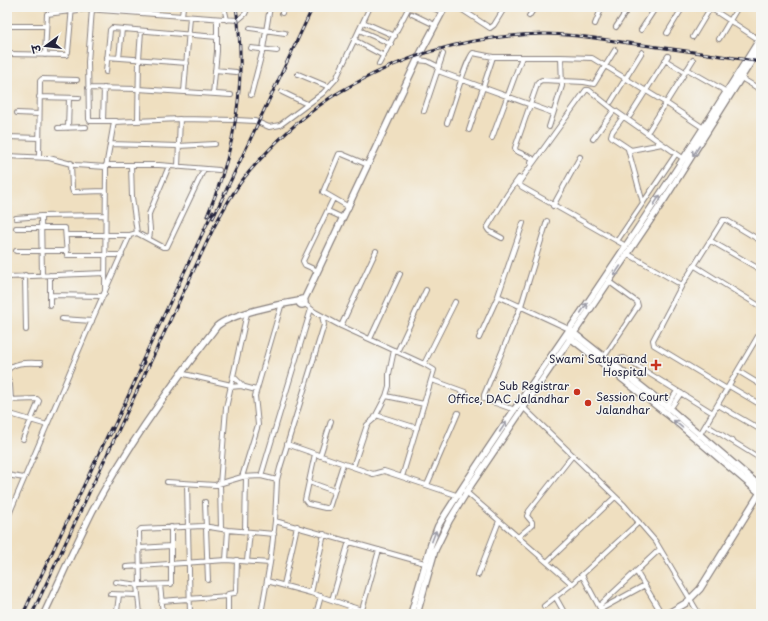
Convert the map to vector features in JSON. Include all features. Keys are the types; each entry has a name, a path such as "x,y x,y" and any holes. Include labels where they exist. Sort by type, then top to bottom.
{"street":[{"path":"45,55 47,7"},
{"path":"124,12 127,7"},
{"path":"182,16 183,7"},
{"path":"224,7 227,20"},
{"path":"47,14 72,9 105,8 124,12 238,20 245,14 248,7"},
{"path":"251,95 263,49 270,7"},
{"path":"282,13 284,7"},
{"path":"92,9 88,62 89,120 250,120 270,128 284,123 307,104 318,98 329,87 339,74 370,7"},
{"path":"379,64 391,44 409,7"},
{"path":"303,301 349,207 416,60 443,9 431,7"},
{"path":"458,7 490,28 494,25 506,7"},
{"path":"529,16 535,7"},
{"path":"595,24 602,7"},
{"path":"616,27 629,7"},
{"path":"641,30 656,7"},
{"path":"667,34 683,7"},
{"path":"607,280 626,246 684,159 706,130 726,92 760,39 710,7 693,37"},
{"path":"720,39 738,7"},
{"path":"7,54 67,54 72,9"},
{"path":"412,14 435,25"},
{"path":"184,92 190,17"},
{"path":"213,94 217,19"},
{"path":"363,22 395,36"},
{"path":"7,26 46,26"},
{"path":"250,28 285,33"},
{"path":"106,72 111,29 217,37"},
{"path":"119,58 122,29"},
{"path":"359,30 391,44"},
{"path":"138,121 141,31"},
{"path":"354,40 384,56"},
{"path":"464,490 521,406 570,338 572,331 607,280 628,254 761,46"},
{"path":"251,48 277,51"},
{"path":"502,238 489,231 488,228 507,195 532,160 532,158 514,149 539,81 584,82 594,84 615,50"},
{"path":"611,102 642,52"},
{"path":"424,111 443,54"},
{"path":"447,123 472,54 493,57 590,58 626,78 706,130"},
{"path":"107,57 187,63"},
{"path":"469,130 493,57"},
{"path":"492,138 522,57"},
{"path":"549,127 562,86 561,57"},
{"path":"630,116 666,58 726,92"},
{"path":"416,60 427,61 438,69 462,79 553,113"},
{"path":"649,130 693,60"},
{"path":"215,70 236,72"},
{"path":"298,74 329,87"},
{"path":"741,78 761,90"},
{"path":"39,157 40,81 42,79 77,80"},
{"path":"88,88 138,89 231,95"},
{"path":"103,121 104,88"},
{"path":"626,246 553,206 522,187 519,184 520,182 585,91 589,90 623,117 684,159"},
{"path":"282,92 307,104"},
{"path":"39,97 79,98"},
{"path":"68,128 69,98"},
{"path":"593,139 614,110"},
{"path":"17,113 39,114"},
{"path":"8,116 8,137 39,138"},
{"path":"623,117 612,132 611,136 628,149 643,203"},
{"path":"178,167 180,119"},
{"path":"104,294 106,166 113,124 116,121"},
{"path":"58,128 86,127"},
{"path":"110,144 178,146 215,144"},
{"path":"628,149 662,144"},
{"path":"349,207 324,193 323,190 339,154 368,165"},
{"path":"617,241 676,154"},
{"path":"7,156 53,158 71,164 106,166 169,166 219,170"},
{"path":"553,206 580,157"},
{"path":"71,164 73,192 105,191"},
{"path":"131,165 132,197 138,233"},
{"path":"149,238 151,231 149,214 169,166"},
{"path":"66,235 130,235 138,233 163,247 168,245 204,169"},
{"path":"318,271 305,265 303,261 334,199"},
{"path":"328,211 343,218"},
{"path":"16,218 105,215"},
{"path":"41,216 42,275"},
{"path":"761,241 724,219 682,285 653,340 653,344 728,388 761,405"},
{"path":"514,410 487,400 483,397 521,306 547,221"},
{"path":"479,338 498,296 523,223"},
{"path":"16,228 65,228 67,255 122,254"},
{"path":"7,519 130,235"},
{"path":"711,241 761,270"},
{"path":"16,251 66,251"},
{"path":"341,326 376,251"},
{"path":"628,254 682,285"},
{"path":"695,266 761,307"},
{"path":"7,276 105,273"},
{"path":"370,339 400,274"},
{"path":"25,275 26,330"},
{"path":"50,275 50,305"},
{"path":"604,357 638,306 637,302 607,280"},
{"path":"353,467 367,424 372,421 386,396 389,386 389,374 395,351 426,290"},
{"path":"50,295 104,294"},
{"path":"498,296 572,331 614,364 629,380 699,437 761,491 700,589 691,599 667,614"},
{"path":"44,614 93,512 137,436 180,374 222,322 282,303 303,301"},
{"path":"303,301 311,309 322,316 434,370 402,477"},
{"path":"424,364 455,302"},
{"path":"245,531 244,477 258,426 254,401 282,303"},
{"path":"261,476 311,309"},
{"path":"222,528 220,484 226,408 247,313"},
{"path":"261,614 274,534 278,480 287,444 324,325 322,316"},
{"path":"62,319 92,321"},
{"path":"417,614 438,526 460,497 514,410 521,406 565,334 572,331"},
{"path":"699,437 761,331"},
{"path":"565,334 669,408 699,437"},
{"path":"614,364 620,359 624,358 713,413"},
{"path":"7,371 15,364 41,362"},
{"path":"738,371 761,385"},
{"path":"180,374 230,386 238,386 256,390"},
{"path":"7,376 10,385 9,400 38,400 39,404 23,439"},
{"path":"233,376 244,387"},
{"path":"432,380 465,392"},
{"path":"669,408 679,392"},
{"path":"386,396 424,404"},
{"path":"718,405 761,430"},
{"path":"521,406 573,455 639,522 656,542 699,614"},
{"path":"7,413 47,425"},
{"path":"427,485 458,413"},
{"path":"376,415 417,428"},
{"path":"320,456 331,421"},
{"path":"706,425 761,459"},
{"path":"287,444 375,474 383,471 460,497"},
{"path":"315,454 305,500 308,504 328,508 343,464"},
{"path":"518,537 532,525 532,522 527,516 529,511 573,455"},
{"path":"7,475 24,478"},
{"path":"167,482 212,485 244,477 261,476 278,480"},
{"path":"309,482 334,491"},
{"path":"187,484 190,614"},
{"path":"464,490 572,584"},
{"path":"547,562 615,497"},
{"path":"205,502 208,580"},
{"path":"275,521 428,564"},
{"path":"478,575 499,521"},
{"path":"544,606 572,584 639,522"},
{"path":"140,614 138,594 140,530 206,526 228,530 274,534"},
{"path":"284,585 297,526"},
{"path":"116,582 139,585 171,584 171,527"},
{"path":"226,560 228,530"},
{"path":"247,561 250,532"},
{"path":"311,593 324,534"},
{"path":"332,600 348,541"},
{"path":"140,548 171,546"},
{"path":"600,607 660,549"},
{"path":"362,610 378,550"},
{"path":"126,567 226,560 270,563"},
{"path":"161,602 228,596 229,594 235,593 237,560"},
{"path":"411,614 428,564"},
{"path":"636,571 662,614"},
{"path":"582,575 603,614"},
{"path":"267,581 321,596 372,614"},
{"path":"160,585 163,614"},
{"path":"600,607 644,585"},
{"path":"110,594 138,594"},
{"path":"107,614 116,611 119,594"},
{"path":"228,596 228,614"},
{"path":"316,614 321,596"},
{"path":"556,598 565,614"},
{"path":"348,614 350,606"}],"railway":[{"path":"207,216 225,165 232,139 236,113 240,61 236,7"},
{"path":"213,218 313,7"},
{"path":"32,614 214,227 230,198 244,178 276,143 316,108 354,84 422,54 470,42 520,35 555,34 576,36 761,62"},
{"path":"140,366 213,211"},
{"path":"110,435 144,362"},
{"path":"23,614 111,428"}],"place":[{"name":"Swami Satyanand Hospital","path":"656,365"},
{"name":"Sub Registrar Office, DAC Jalandhar","path":"577,392"},
{"name":"Session Court Jalandhar","path":"588,403"}]}
